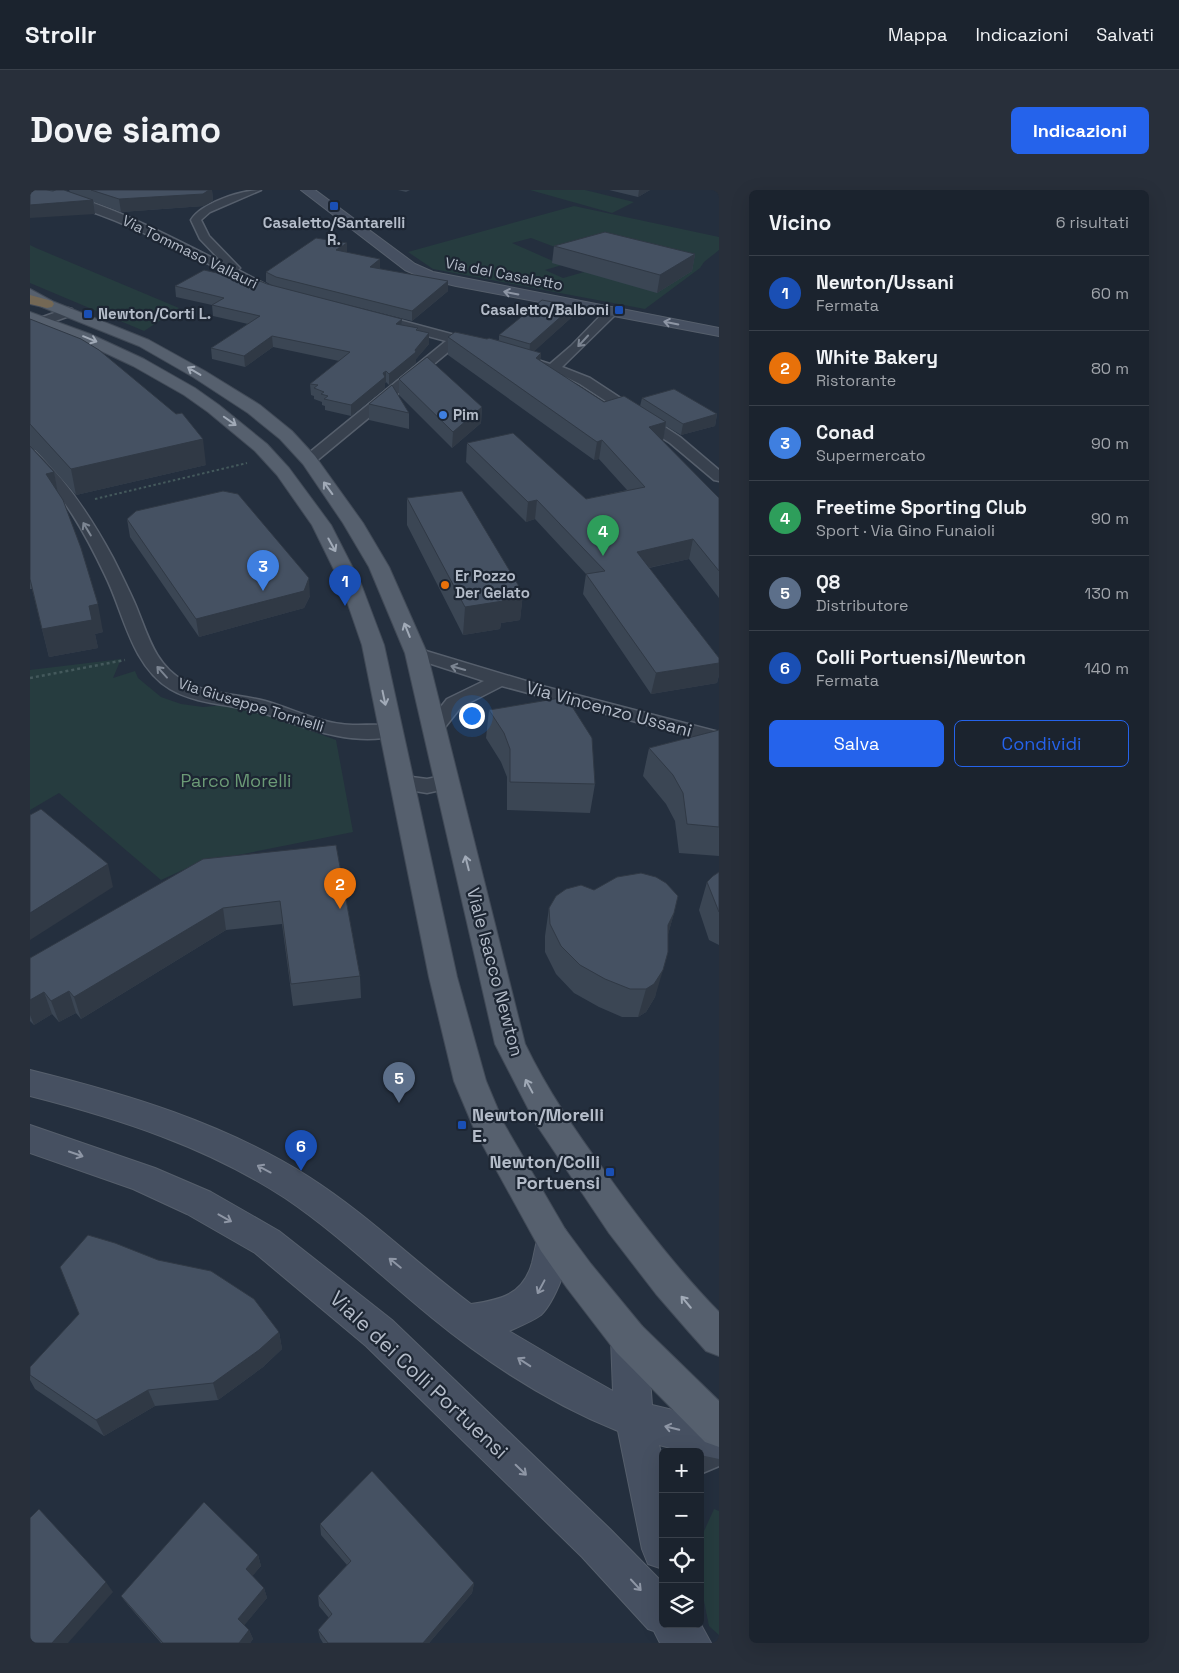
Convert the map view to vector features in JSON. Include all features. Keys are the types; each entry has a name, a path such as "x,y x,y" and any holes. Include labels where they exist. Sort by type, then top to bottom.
{"main road":[{"path":"30,293 36,311 170,379 237,426 269,457 294,487 332,543 364,615 373,645 404,783 443,976 470,1080 491,1132 554,1240 578,1276 629,1339 719,1428"},
{"name":"Viale Isacco Newton","path":"36,311 68,312 132,337 199,374 267,419 286,435 309,460 353,523 379,567 416,653 510,1044 530,1089 618,1218 666,1278 719,1338"}],"street":[{"path":"243,278 204,237 196,220 206,210 256,190"},
{"name":"Via del Casaletto","path":"307,190 410,267 422,273 456,282 719,332"},
{"name":"Via Tommaso Vallauri","path":"30,191 71,200 112,214 262,288 289,297"},
{"path":"554,368 611,312"},
{"path":"357,313 494,350"},
{"path":"309,460 456,339"},
{"path":"512,356 554,368 585,381 675,440 719,476"},
{"name":"Via Giuseppe Tornielli","path":"30,454 45,468 72,505 123,594 139,640 148,656 164,676 183,688 244,701 338,730 391,730"},
{"name":"Via Vincenzo Ussani","path":"416,653 444,664 500,680 719,738"},
{"path":"435,727 454,703 500,680"},
{"path":"404,783 427,786 447,782"},
{"path":"30,1083 108,1103 159,1120 218,1145 297,1188 335,1215 466,1322 529,1365 634,1419 719,1440"},
{"name":"Viale dei Colli Portuensi","path":"30,1139 143,1178 198,1203 267,1242 379,1333 596,1543 659,1610"},
{"path":"466,1322 488,1320 505,1314 523,1306 536,1296 550,1265 554,1240"},
{"path":"629,1339 634,1419 659,1516"},
{"path":"704,1456 719,1449"},
{"path":"676,1628 691,1643"},
{"path":"687,1628 691,1643"}],"path":[{"path":"72,505 269,457"},
{"path":"30,678 148,656"}],"green space":[{"path":"530,190 585,190 634,202 612,213"},
{"path":"574,206 719,237 719,250 704,262 700,268 645,309 433,269 408,252","holes":["531,238 605,266 563,278 545,270 562,265 512,243"]},
{"path":"30,245 179,308 144,331 30,283"},
{"name":"Parco Morelli","path":"121,659 113,678 135,671 138,678 161,697 181,704 203,707 237,704 336,740 353,832 198,863 161,880 59,793 30,810 30,670"},
{"path":"714,1509 719,1511 719,1635 709,1626 704,1601 704,1531"}],"building":[{"path":"30,190 64,190 93,200 30,205"},
{"path":"91,190 209,190 203,194 119,199"},
{"path":"605,232 695,254 660,275 554,246"},
{"path":"316,238 347,243 336,250 380,259 370,267 448,281 412,311 276,277 266,272"},
{"path":"204,270 252,281 255,279 267,284 402,319 396,324 418,328 416,330 429,333 415,350 416,352 389,374 386,371 383,373 385,377 351,405 324,399 328,396 321,394 324,392 314,388 318,385 310,384 350,352 272,336 244,356 211,348 260,316 212,305 224,298 175,286"},
{"path":"542,300 573,306 530,344 499,335"},
{"path":"30,319 81,339 99,350 176,414 182,413 203,439 71,469 30,424"},
{"path":"455,332 489,338 541,353 536,358 604,402 624,396 666,422 649,427 719,498 719,571 693,539 637,552 719,658 719,663 656,673 586,574 605,571 537,500 528,502 467,443 513,433 586,499 645,487 602,440 597,442 448,337"},
{"path":"427,357 482,407 453,432 399,379"},
{"path":"392,385 409,413 369,404"},
{"path":"674,389 717,414 683,424 642,398"},
{"path":"30,446 54,472 46,474 63,500 81,548 98,604 89,606 92,620 42,629 30,579"},
{"path":"223,491 238,494 309,578 304,591 196,619 127,519 136,511"},
{"path":"462,491 523,593 500,596 503,601 465,607 407,498"},
{"path":"566,697 592,738 595,784 510,782 510,749 504,733 489,710"},
{"path":"719,730 719,827 687,824 683,793 673,775 649,748"},
{"path":"41,809 108,864 30,913 30,815"},
{"path":"336,845 360,976 291,984 280,901 223,908 74,997 69,991 51,1001 44,992 30,1000 30,958 203,859"},
{"path":"719,872 719,912 707,882"},
{"path":"641,873 656,877 666,883 678,896 674,913 668,925 668,952 663,970 654,984 646,989 630,989 605,979 580,965 561,946 550,924 549,908 556,896 566,889 581,885 594,890 617,877"},
{"path":"88,1235 115,1243 158,1260 211,1271 254,1299 279,1332 259,1350 213,1383 148,1390 96,1420 30,1375 30,1367 79,1314 60,1267"},
{"path":"372,1471 474,1583 423,1643 328,1643 318,1630 332,1614 318,1596 351,1561 320,1524"},
{"path":"204,1502 258,1555 246,1569 264,1588 238,1619 249,1630 239,1643 163,1643 121,1596"},
{"path":"39,1509 106,1582 52,1643 30,1643 30,1518"}],"place":[{"name":"Casaletto/Santarelli R.","path":"334,206"},
{"name":"Casaletto/Balboni","path":"619,310"},
{"name":"Newton/Corti L.","path":"88,314"},
{"name":"Pim","path":"443,415"},
{"name":"Freetime Sporting Club","path":"603,556"},
{"name":"Er Pozzo Der Gelato","path":"445,585"},
{"name":"Conad","path":"263,591"},
{"name":"Newton/Ussani","path":"345,606"},
{"name":"White Bakery","path":"340,909"},
{"name":"Q8","path":"399,1103"},
{"name":"Newton/Morelli E.","path":"462,1125"},
{"name":"Colli Portuensi/Newton","path":"301,1171"},
{"name":"Newton/Colli Portuensi","path":"610,1172"}]}
